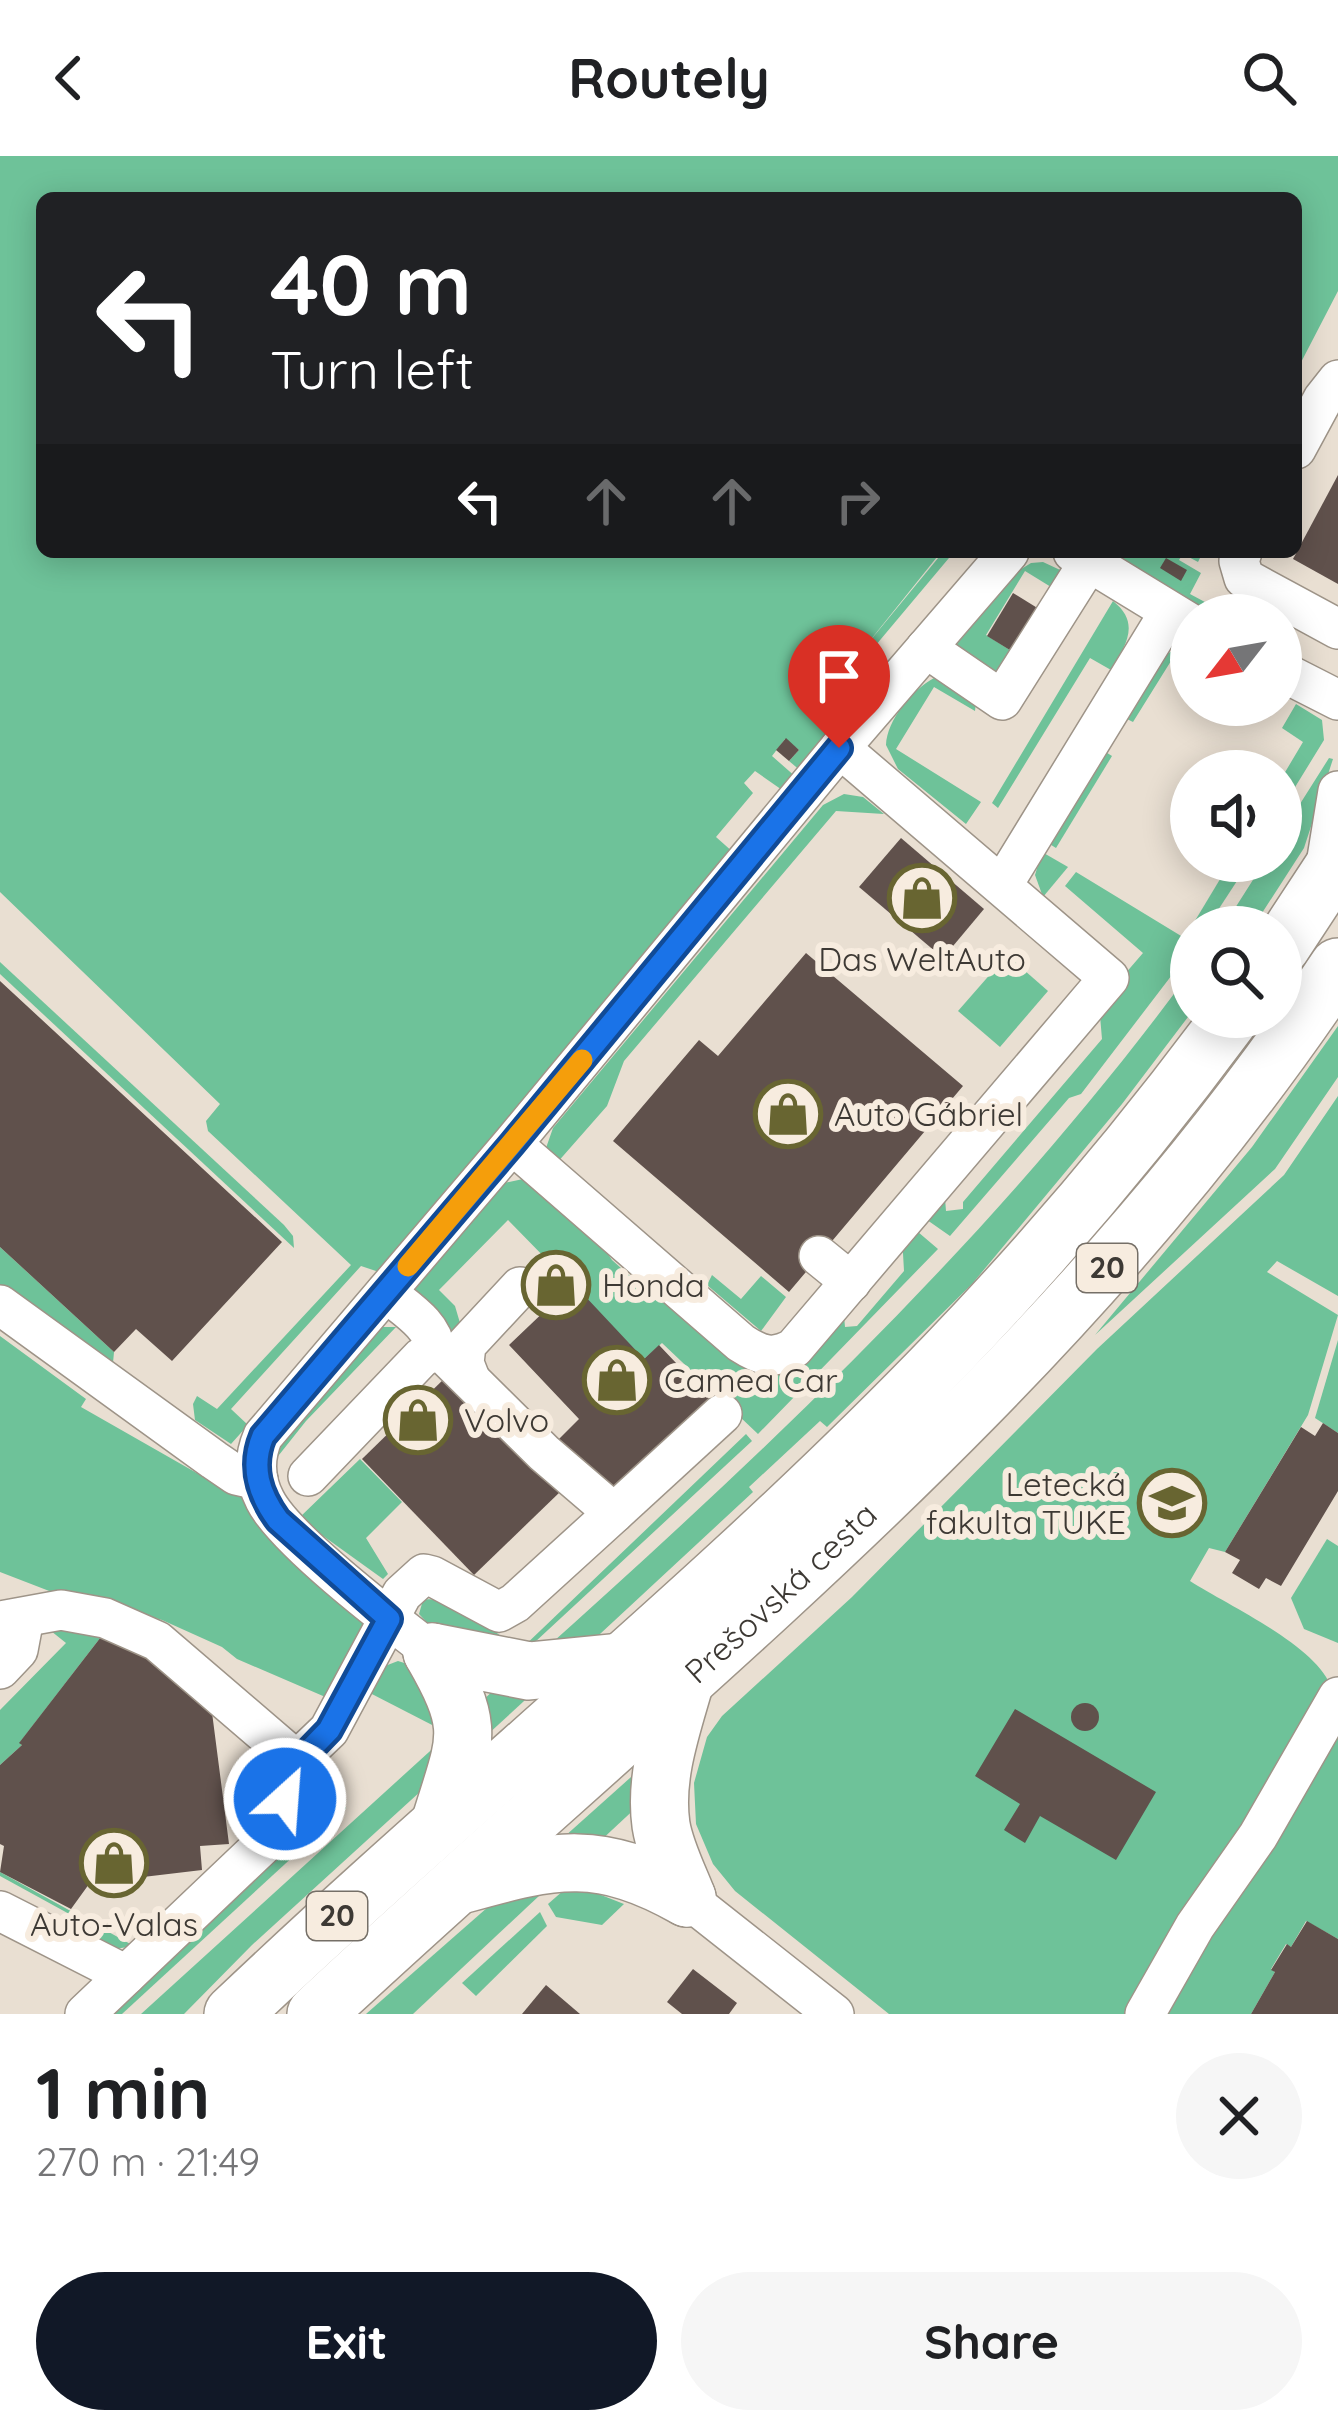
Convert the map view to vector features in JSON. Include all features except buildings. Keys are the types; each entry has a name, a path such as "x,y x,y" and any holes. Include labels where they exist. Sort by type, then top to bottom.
{"highway":[{"path":"1302,915 1331,871"},
{"name":"Prešovská cesta","path":"316,2014 888,1496 1043,1340 1214,1139 1338,967"},
{"name":"Prešovská cesta","path":"233,2014 814,1484 975,1325 1082,1206 1214,1038"},
{"path":"411,1636 511,1670 620,1662"},
{"path":"411,1636 459,1701 464,1730 442,1820"},
{"path":"686,1682 660,1792 661,1825 687,1898"},
{"path":"454,1887 565,1860 650,1877 687,1898"}],"street":[{"path":"1302,437 1338,380"},
{"path":"411,1636 267,1506 258,1480 257,1450 271,1424 1004,558"},
{"path":"926,648 1002,700 1080,558"},
{"path":"1083,558 1170,613"},
{"path":"1240,558 1244,578 1338,628"},
{"path":"1003,884 1170,634"},
{"path":"1302,682 1338,700"},
{"path":"512,1144 756,1353 770,1357 794,1348 1109,978 839,748"},
{"path":"1331,871 1338,791"},
{"path":"819,1256 850,1282"},
{"path":"469,1376 464,1363 466,1345 520,1287"},
{"path":"386,1292 427,1327 435,1349 614,1513"},
{"path":"0,1305 236,1475 258,1480"},
{"path":"308,1476 435,1349"},
{"path":"411,1636 402,1594 424,1574 490,1610 506,1610 722,1414"},
{"path":"0,1669 18,1650 12,1620 61,1610 105,1618 158,1641 298,1762"},
{"path":"85,2014 268,1840 298,1762 411,1636"},
{"path":"1145,2014 1195,1926 1258,1836 1338,1696"},
{"path":"687,1898 833,2014"},
{"path":"0,1911 126,1975"}],"green space":[{"path":"0,156 1338,156 1338,291 1302,360 1302,192 36,192 36,558 936,558 860,653 938,558 949,558 839,689 858,706 802,772 789,761 799,750 785,739 772,756 797,778 785,792 755,771 744,783 753,793 716,837 734,853 382,1273 361,1266 231,1409 248,1425 231,1444 195,1420 197,1396 217,1409 351,1265 208,1131 206,1121 220,1104 0,892"},
{"path":"1113,558 1180,558 1201,573 1190,594 1172,594"},
{"path":"1043,562 1071,575 1051,587 1025,571 986,635 1013,652 998,673 987,676 955,646 1018,571"},
{"path":"1113,601 1129,626 1122,652 1111,670 1090,658 998,808 992,803"},
{"path":"1170,652 1170,663 1133,722 1125,718"},
{"path":"934,678 976,702 975,711 934,687 896,749 981,802 966,824 898,769 886,745 902,707"},
{"path":"1302,708 1322,720 1324,740 1302,776 1302,750 1298,750 1303,742 1282,728 1302,726"},
{"path":"1104,751 1112,756 1056,848 1048,843"},
{"path":"1329,758 1333,759 1302,851 1302,801"},
{"path":"844,794 863,797 884,814 836,811 624,1061 607,1106 556,1164 546,1148 553,1128 823,805"},
{"path":"1042,852 1068,867 1043,897 1035,875"},
{"path":"1076,872 1170,929 1170,977 1081,1094 1069,1098 950,1236 920,1215 944,1186 946,1211 963,1209 963,1202 1102,1039 1099,1004 1143,953 1065,886"},
{"path":"1218,882 1236,882 1221,906 1204,906"},
{"path":"1252,882 1282,882 1267,906 1236,906"},
{"path":"1007,955 1048,991 1000,1047 958,1011"},
{"path":"0,962 284,1225 293,1236 294,1248 0,974"},
{"path":"1170,998 1172,1038 972,1284 827,1427 820,1421 749,1487 753,1492 586,1647 535,1658 881,1332 1042,1158"},
{"path":"1338,1026 1338,1077 1275,1169 1095,1335 1252,1147"},
{"name":"Letecká fakulta TUKE","path":"1338,1096 1338,1296 1277,1261 1267,1272 1338,1315 1308,1415 1225,1552 1209,1548 1190,1581 1291,1643 1323,1673 1332,1689 1136,2014 889,2014 735,1891 713,1864 696,1824 694,1783 707,1737 722,1716 852,1597 1097,1349 1284,1175"},
{"path":"523,1179 595,1235 612,1260 648,1292 679,1306 746,1359 843,1305 845,1327 857,1326 904,1271 902,1236 911,1226 938,1249 758,1434 662,1343 644,1359 508,1220 439,1290 455,1306 460,1323 451,1337 416,1298 416,1281 504,1183"},
{"path":"0,1247 114,1352 113,1363 0,1288"},
{"path":"712,1275 741,1299 761,1276 786,1297 761,1331 707,1285"},
{"path":"383,1327 396,1327 275,1460 281,1492 299,1518 360,1459 402,1502 366,1538 388,1574 383,1579 294,1515 278,1492 272,1467 275,1449"},
{"path":"0,1336 86,1399 81,1407 202,1476 207,1472 243,1493 260,1528 369,1614 330,1699 162,1620 70,1599 0,1572"},
{"path":"1338,1340 1338,1433 1315,1418"},
{"path":"746,1434 752,1441 521,1655 432,1628 419,1614 423,1600 446,1603 473,1616 519,1651"},
{"path":"1327,1539 1338,1546 1338,1643 1304,1629 1291,1598"},
{"path":"46,1627 104,1633 22,1745 0,1765 0,1710 66,1643"},
{"path":"398,1661 414,1666 436,1727 366,1691 385,1666"},
{"path":"548,1679 475,1746 475,1708 502,1682"},
{"path":"1338,1719 1338,1939 1306,1921 1271,1969 1275,1972 1251,2014 1153,2014"},
{"path":"451,1732 433,1780 252,1945 184,2014 141,2014"},
{"path":"640,1769 641,1803 597,1844 564,1837"},
{"path":"307,1771 346,1808 122,2014 107,2014"},
{"path":"0,1872 134,1946 115,1949 89,1937 93,1927"},
{"path":"556,1880 413,2014 366,2014 488,1907"},
{"path":"564,1890 596,1893 624,1904 602,1925 556,1917 548,1904"},
{"path":"540,1912 547,1926 476,1996 462,1983"}],"slow traffic":[{"path":"408,1266 582,1060"}],"place":[{"name":"Das WeltAuto","path":"922,898"},
{"name":"Auto Gábriel","path":"788,1114"},
{"name":"Honda","path":"556,1285"},
{"name":"Camea Car","path":"617,1380"},
{"name":"Volvo","path":"418,1420"},
{"name":"Letecká fakulta TUKE","path":"1172,1503"},
{"name":"Auto-Valas","path":"114,1863"}],"route":[{"path":"285,1799 298,1762 329,1730 389,1619 267,1506 256,1465 263,1436 839,748"}]}
